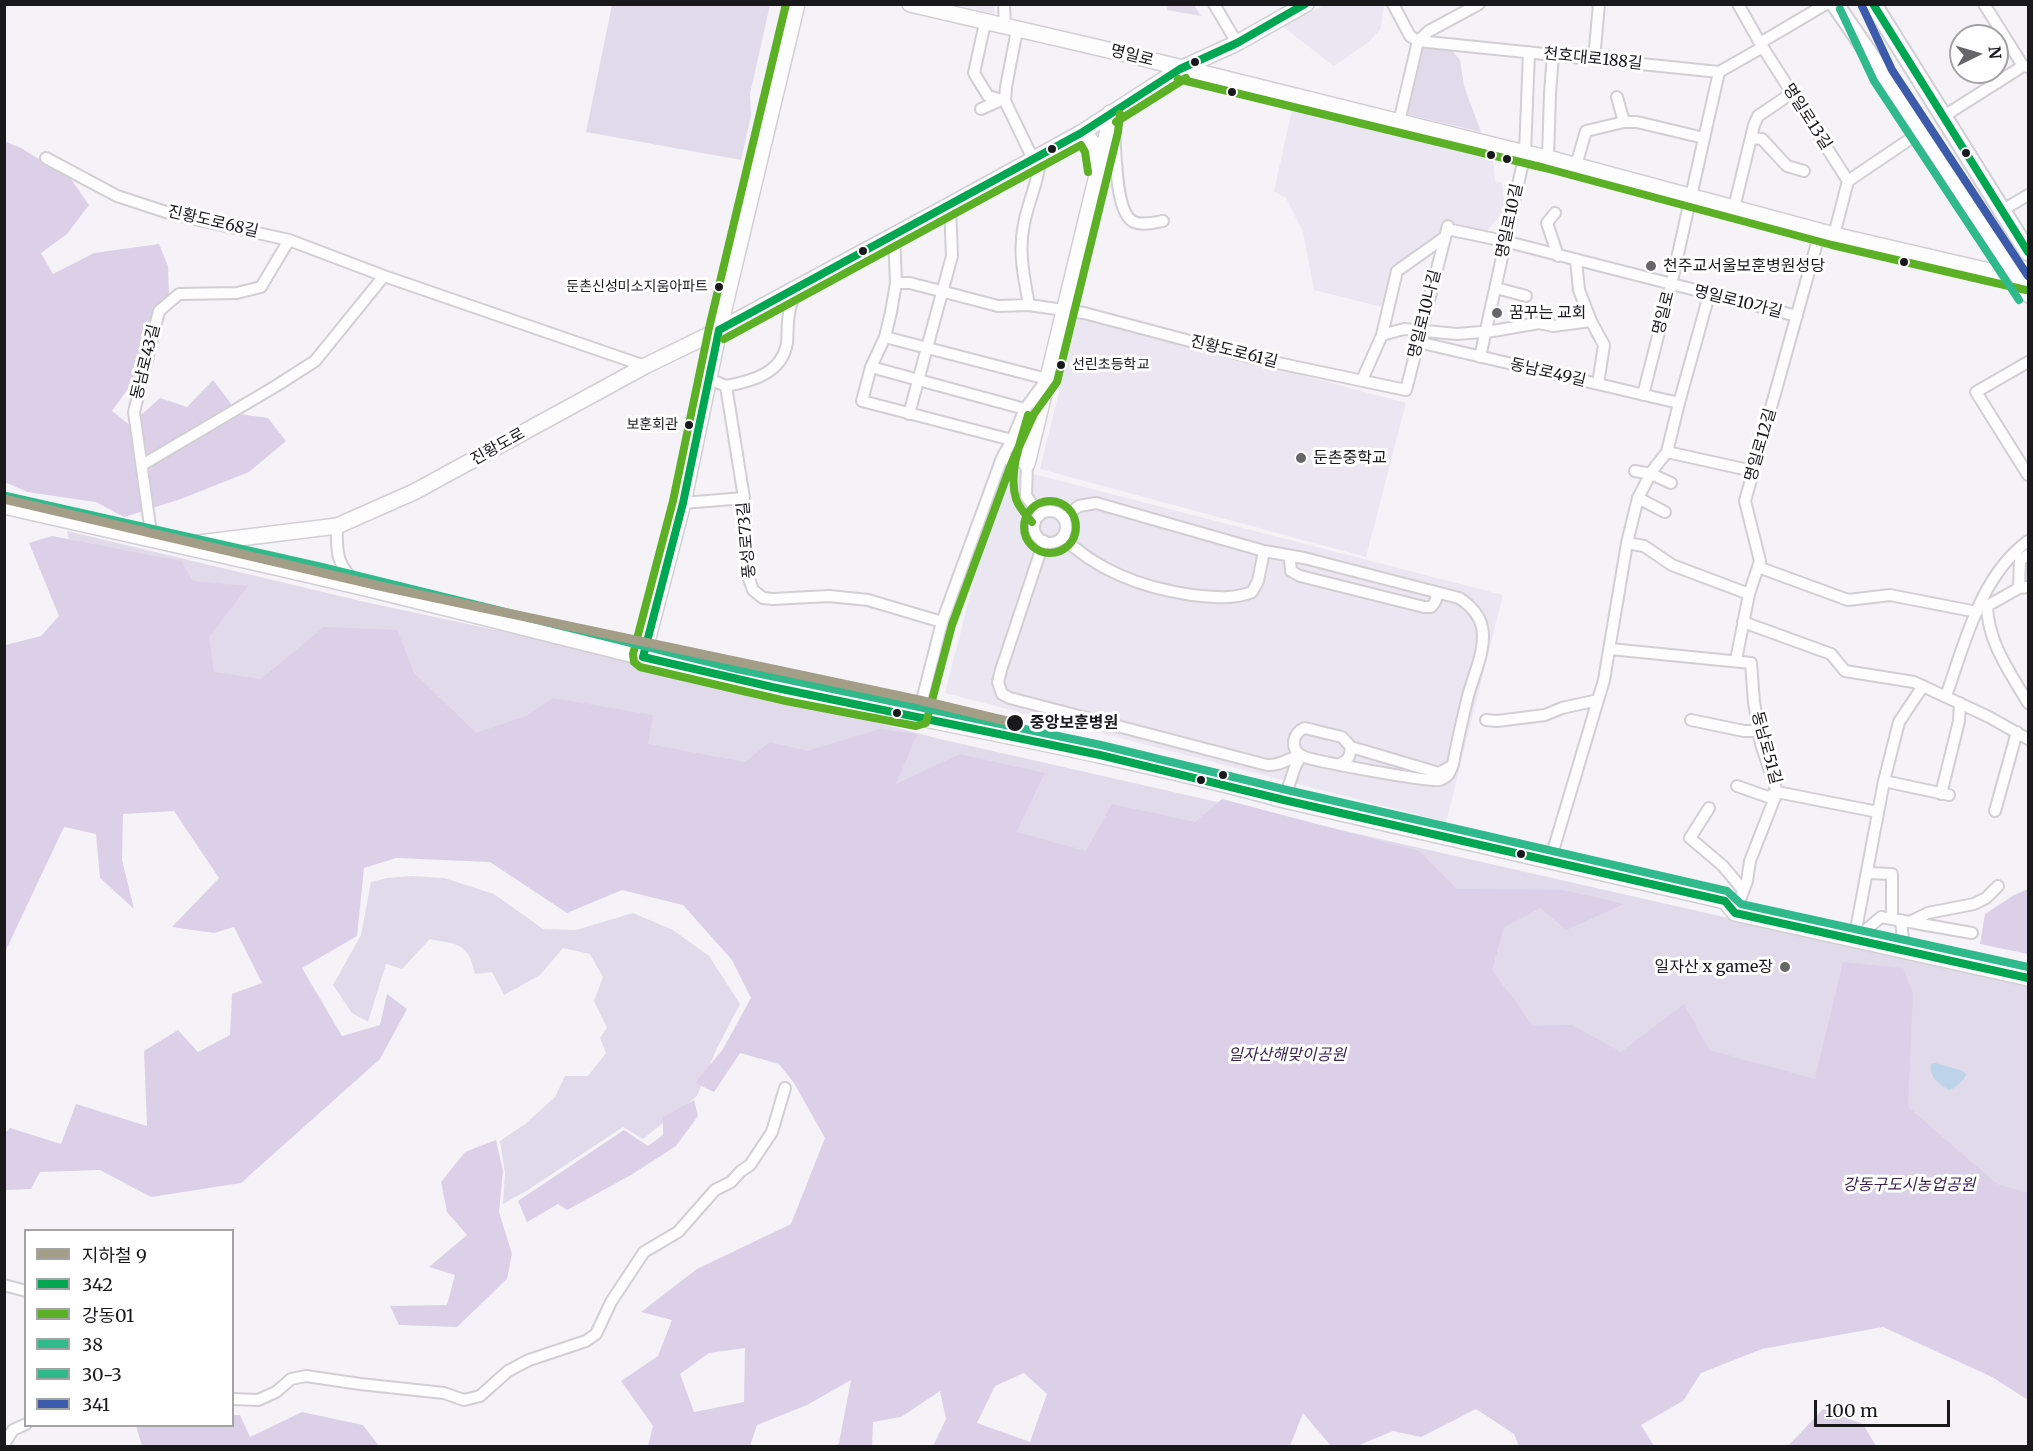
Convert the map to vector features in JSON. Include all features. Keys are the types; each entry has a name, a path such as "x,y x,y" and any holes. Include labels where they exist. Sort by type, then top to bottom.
{"main road":[{"path":"1834,4 2023,278 2028,294"},
{"path":"1873,4 2028,252"}],"street":[{"path":"643,657 683,503 718,330 797,4"},
{"name":"명일로","path":"910,4 1548,158 1827,233 2023,278"},
{"path":"1004,4 1011,29 1002,101 1036,157 1040,168 1023,225 1020,254 1029,304"},
{"path":"1393,4 1410,36 1418,41"},
{"path":"1399,122 1418,41 1429,31 1479,4"},
{"path":"1594,59 1599,4"},
{"name":"명일로13길","path":"1738,4 1761,45 1848,181"},
{"path":"1719,72 1826,4"},
{"path":"1944,116 2026,66 1984,4"},
{"path":"1219,6 1237,43"},
{"name":"진황도로","path":"179,545 337,526 414,492 645,366 718,330 950,205 1081,133 1180,69 1237,43 1297,7"},
{"path":"985,22 974,73 988,96 1002,101"},
{"name":"천호대로188길","path":"1418,41 1719,72"},
{"path":"1525,153 1528,52"},
{"path":"1548,158 1553,55"},
{"name":"명일로","path":"1643,395 1671,285 1719,72"},
{"path":"1734,208 1758,116 1792,93"},
{"path":"1617,97 1624,122"},
{"path":"981,109 1002,101"},
{"path":"1040,515 1026,496 1027,464 1108,130 1110,113"},
{"path":"1576,165 1586,131 1624,122 1637,122 1704,138"},
{"path":"1108,130 1114,132 1123,211 1134,222 1142,224 1163,221"},
{"path":"1827,233 1848,181 1922,131"},
{"path":"1081,133 1089,136 1093,141 1098,171"},
{"path":"1751,138 1762,139 1787,165 1804,171"},
{"name":"명일로10길","path":"1480,357 1525,153"},
{"name":"진황도로68길","path":"46,158 117,196 172,214 289,240 384,276 645,366"},
{"path":"2001,211 2028,195"},
{"path":"909,414 952,256 950,205"},
{"path":"1555,213 1544,223 1558,256"},
{"path":"1446,231 1504,241"},
{"name":"명일로10나길","path":"1406,390 1446,231"},
{"name":"명일로10나길","path":"1362,380 1382,335 1397,270 1446,231"},
{"name":"명일로12길","path":"1736,660 1749,594 1760,561 1745,501 1797,316 1827,233"},
{"path":"894,234 896,283 885,337 871,368 862,401 1012,441"},
{"name":"동남로43길","path":"152,540 134,412 159,311 179,294 237,293 261,287 289,240"},
{"name":"명일로10가길","path":"1504,241 1797,316"},
{"path":"1576,260 1579,290 1591,321 1604,345 1598,384"},
{"path":"142,465 276,386 315,360 384,276"},
{"name":"진황도로61길","path":"896,283 910,283 998,306 1029,304 1084,313 1254,358 1406,390"},
{"path":"709,379 726,386 757,377 778,365 784,355 788,315 797,287"},
{"path":"1496,288 1526,296"},
{"path":"1550,861 1598,700 1610,649 1627,543 1638,498 1651,474 1667,452 1710,295"},
{"path":"1382,335 1404,329 1457,334 1486,332 1539,322 1553,326 1591,321"},
{"path":"885,337 1047,379"},
{"name":"동남로49길","path":"1418,342 1679,403"},
{"path":"685,346 713,357"},
{"path":"2028,362 1976,392 2028,475"},
{"path":"871,368 1025,409"},
{"path":"918,717 942,622 1002,458 1012,441 1025,409 1047,379"},
{"name":"풍성로73길","path":"726,386 744,498 748,576 757,595 773,599 830,596 867,600 942,622"},
{"path":"1667,452 1754,471"},
{"path":"1002,458 1027,464"},
{"path":"1635,471 1651,474 1671,483"},
{"path":"683,503 744,498"},
{"path":"1638,498 1665,512"},
{"path":"1044,542 1001,670 999,688 1002,694 1021,701 1267,765 1281,764 1301,755 1432,780 1446,777 1450,773 1466,701 1483,641 1482,626 1476,614 1459,598 1264,550 1096,504 1078,506 1063,518"},
{"path":"4,506 366,588 788,691 1213,780 1284,800 1725,901 1736,913 2028,978"},
{"path":"1045,512 1054,512 1063,518 1066,527 1063,537 1054,542 1044,542 1036,534 1037,519 1045,512"},
{"path":"337,526 336,544 343,570 366,588"},
{"path":"1063,537 1077,551 1122,576 1170,592 1210,597 1227,597 1252,592 1260,573 1264,550"},
{"path":"1946,696 1977,612 2002,566 2028,541"},
{"path":"1627,543 1644,546 1672,565 1749,594"},
{"path":"2028,555 2020,560 2024,588 1987,606 1987,624 1999,656 2028,703"},
{"path":"1293,556 1290,560 1291,571 1300,576 1424,607 1431,607 1435,604 1436,592"},
{"path":"1758,567 1848,600 1890,595 1977,612"},
{"path":"1743,622 1831,654 1845,671 1914,682 2028,739"},
{"path":"1610,649 1736,660"},
{"name":"동남로51길","path":"1736,660 1751,663 1754,702 1761,744 1777,792 1750,861 1747,881 1736,913"},
{"path":"1854,940 1884,781 1899,722 1923,686"},
{"path":"1486,720 1497,721 1545,715 1562,708 1598,700"},
{"path":"1884,781 1945,794 1959,721 1960,703"},
{"path":"1690,720 1744,731 1759,731"},
{"path":"1301,755 1293,744 1295,735 1300,729 1305,728 1342,737 1351,747 1439,773 1453,764"},
{"path":"1995,811 2017,732"},
{"path":"1340,764 1348,759 1351,747"},
{"path":"1284,800 1294,767 1301,755"},
{"path":"1737,786 1768,797 1777,792 1878,812"},
{"path":"1709,808 1690,838 1723,866 1743,890"},
{"path":"1867,873 1892,874 1901,920 1904,951"},
{"path":"1901,920 1974,904 1986,898 1998,886"},
{"path":"1854,940 1881,917 1972,933"},
{"path":"234,1399 258,1400 276,1392 291,1378 306,1376 444,1393 464,1400 480,1396 508,1371 529,1360 586,1341 596,1334 611,1302 644,1252 678,1232 715,1190 731,1182 741,1171 750,1166 772,1132 785,1088"},
{"path":"4,1285 24,1290"},
{"path":"4,1444 9,1427 24,1424"}],"shaded area":[{"path":"1327,4 1384,5 1381,28 1369,42 1334,66 1282,26"},
{"path":"958,5 994,5 995,14"},
{"path":"1293,105 1493,157 1495,181 1502,183 1505,209 1486,232 1443,235 1395,269 1386,308 1314,290 1303,232 1286,198 1274,191"},
{"path":"1078,315 1406,403 1366,557 1040,469"},
{"name":"중앙보훈병원","path":"1003,466 1503,595 1446,822 945,693"}],"green space":[{"path":"612,5 770,5 750,94 751,116 741,160 586,132"},
{"path":"1168,5 1194,5 1201,16 1167,10"},
{"path":"1422,44 1448,46 1460,60 1464,86 1481,132 1406,114"},
{"path":"4,141 21,148 71,179 89,205 67,234 41,253 53,274 94,253 159,244 168,266 169,297 151,319 142,358 132,383 112,411 130,425 160,398 187,407 213,380 239,414 268,418 286,441 249,472 181,499 124,517 96,502 27,492 5,482"},
{"name":"일자산해맞이공원","path":"67,531 365,602 641,661 940,739 2028,986 2028,1397 1980,1353 690,898 114,747"},
{"name":"강동구도시농업공원","path":"52,536 181,561 193,581 248,586 209,637 214,672 261,679 324,627 397,630 414,673 476,733 526,716 553,698 653,715 648,744 745,762 770,742 807,751 880,729 917,734 896,784 960,754 1045,773 1016,832 1086,851 1112,804 1195,822 1222,799 1419,851 1457,889 1563,890 1624,904 1566,930 1541,908 1504,927 1492,970 1533,1026 1572,1025 1621,1052 1684,1004 1709,1050 1815,1079 1843,962 1903,968 1913,994 1908,1107 1997,1184 2028,1193 2028,1400 1992,1377 1883,1327 1762,1349 1701,1373 1683,1401 1641,1425 1654,1446 1519,1446 1514,1434 1476,1409 1421,1437 1393,1431 1357,1446 1331,1446 1303,1413 1290,1446 933,1446 946,1419 940,1391 901,1417 873,1422 872,1446 836,1446 839,1443 851,1380 807,1405 757,1425 750,1446 648,1446 653,1426 621,1381 658,1356 672,1320 641,1312 697,1269 791,1224 825,1138 794,1083 779,1064 740,1053 714,1092 695,1083 723,1049 751,998 732,960 683,905 622,890 567,913 490,862 396,858 364,868 357,936 302,968 342,1036 380,1025 387,994 407,1009 380,1059 241,1183 151,1197 100,1170 40,1172 31,1189 5,1190 5,1133 10,1128 61,1144 76,1104 147,1126 144,1051 178,1030 198,1052 230,1035 232,994 262,983 234,927 214,933 172,927 219,878 174,811 123,814 122,860 134,909 100,878 96,834 64,827 5,952 5,645 41,636 59,616 29,543","holes":["745,1348 744,1402 694,1412 680,1374 709,1353","1024,1373 1047,1394 1030,1442 977,1423 995,1386"]},
{"path":"412,876 444,878 494,894 543,929 576,930 633,913 673,930 709,956 740,1004 717,1048 697,1096 643,1139 623,1127 503,1204 505,1173 500,1141 525,1124 555,1097 565,1076 588,1076 606,1053 600,1038 607,1028 594,1001 603,977 590,954 563,948 540,975 504,995 492,972 475,974 465,950 455,944 430,939 402,969 386,964 368,1022 352,1013 333,985 361,935 371,882"},
{"path":"2028,889 2028,954 1980,944 1985,914 2014,895"},
{"path":"694,1100 698,1116 676,1146 631,1175 567,1210 558,1204 527,1222 518,1201 624,1130 648,1146 663,1135 663,1117"},
{"path":"496,1140 503,1171 499,1212 512,1254 507,1279 457,1327 399,1325 390,1306 447,1305 455,1275 429,1267 467,1235 447,1212 441,1182 465,1152"},
{"path":"1823,1409 1863,1424 1876,1446 1788,1446"},
{"path":"302,1412 363,1425 379,1446 142,1446 136,1427 234,1427 234,1415 240,1415 250,1437"}],"water":[{"path":"1935,1063 1963,1071 1966,1074 1960,1083 1950,1090 1942,1086 1931,1073 1931,1064"}],"metro line":[{"name":"9","path":"4,499 384,587 919,700 1015,723"}],"transit line":[{"name":"강동01","path":"786,4 709,328 673,501 633,654 634,662 640,667 786,701 916,726 926,723 952,625 1012,462 1034,414 1057,382 1118,132 1120,114"},
{"name":"342","path":"719,330 1081,133 1180,69 1237,43 1305,4"},
{"name":"341","path":"1861,4 1892,70 2028,276"},
{"name":"342","path":"1873,4 2028,252"},
{"name":"30-3","path":"1840,9 1874,81 2019,300"},
{"name":"강동01","path":"1116,122 1186,78"},
{"name":"강동01","path":"1178,79 1545,168 1832,245 2026,290"},
{"name":"강동01","path":"724,339 1081,145 1085,152 1088,172"},
{"name":"342","path":"643,657 683,503 719,330"},
{"name":"강동01","path":"1028,415 1014,467 1014,489 1017,502 1032,522"},
{"name":"38","path":"6,496 322,567 737,669 1101,745 1727,891 1741,904 2028,967"},
{"name":"강동01","path":"1045,501 1055,501 1065,505 1072,512 1076,527 1072,542 1065,549 1055,553 1045,553 1035,549 1028,542 1024,532 1024,522 1028,512 1035,505 1045,501"},
{"name":"342","path":"643,657 772,687 1100,755 1284,800 1725,901 1735,913 2028,978"}],"place":[{"name":"천주교서울보훈병원성당","path":"1651,266"},
{"name":"둔촌신성미소지움아파트","path":"719,287"},
{"name":"꿈꾸는 교회","path":"1497,313"},
{"name":"선린초등학교","path":"1061,365"},
{"name":"보훈회관","path":"689,425"},
{"name":"둔촌중학교","path":"1301,458"},
{"name":"중앙보훈병원","path":"1015,723"},
{"name":"일자산 x game장","path":"1785,967"}]}
